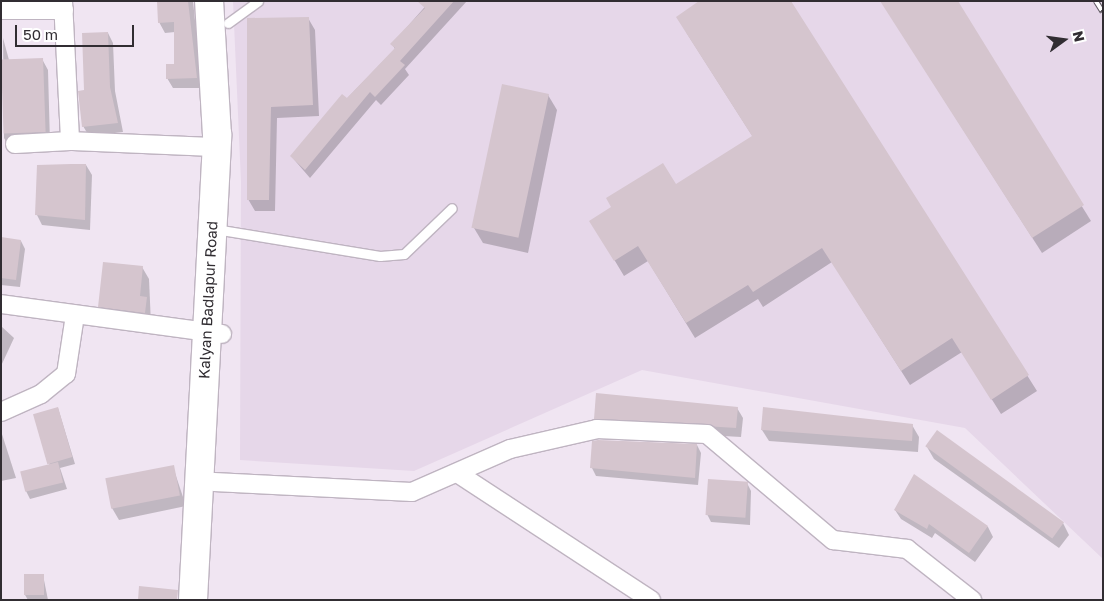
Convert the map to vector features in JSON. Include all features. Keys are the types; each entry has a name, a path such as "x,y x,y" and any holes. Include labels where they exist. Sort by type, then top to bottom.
{"main road":[{"name":"Kalyan Badlapur Road","path":"209,1 220,230"},
{"name":"Kalyan Badlapur Road","path":"192,600 214,333 220,230 233,135 227,12"},
{"name":"Kalyan Badlapur Road","path":"209,600 214,482 214,333"}],"street":[{"path":"1,10 64,6 70,141"},
{"path":"16,144 70,141 216,147"},
{"path":"1,304 214,333"},
{"path":"1,412 41,394 66,374 75,315"},
{"path":"214,482 412,492 510,449 597,429 707,434 833,540 907,549 972,600"},
{"path":"457,472 651,600"}],"lane":[{"path":"227,12 258,1"},
{"path":"220,230 380,256 404,254 452,208"}],"shaded area":[{"path":"233,1 1103,1 1103,559 965,428 642,370 414,471 240,460 241,182"}],"building":[{"path":"157,1 188,1 197,78 166,79 166,64 174,64 174,22 158,23"},
{"path":"417,1 454,1 400,61 405,65 375,97 370,92 305,170 290,156 342,94 347,98 395,48 390,44 425,8"},
{"path":"699,1 791,1 1029,375 991,400 952,338 901,371 822,248 753,292 748,285 686,323 638,246 614,261 589,221 611,207 606,198 663,163 676,184 752,136 676,17"},
{"path":"880,1 958,1 1084,205 1032,238"},
{"path":"309,17 313,105 271,107 269,200 247,200 247,18"},
{"path":"108,32 110,87 118,123 82,127 78,91 84,90 82,33"},
{"path":"43,58 46,132 4,133 1,59"},
{"path":"502,84 549,94 518,238 471,228"},
{"path":"86,164 85,220 35,215 37,165"},
{"path":"1,237 21,240 16,280 1,278"},
{"path":"103,262 143,266 140,296 147,297 145,313 98,307"},
{"path":"596,393 738,407 736,428 594,419"},
{"path":"58,407 72,457 47,464 33,414"},
{"path":"763,407 913,424 912,441 761,430"},
{"path":"937,430 1064,522 1052,538 925,446"},
{"path":"592,441 697,444 695,478 590,468"},
{"path":"58,462 63,482 25,492 20,471"},
{"path":"174,465 180,495 111,509 105,478"},
{"path":"914,474 988,526 969,553 929,524 927,529 894,510"},
{"path":"708,479 748,482 745,518 705,515"},
{"path":"24,574 44,574 44,595 24,595"},
{"path":"139,586 178,590 177,600 138,600"}],"railway":[{"path":"1096,1 1103,12"}]}
